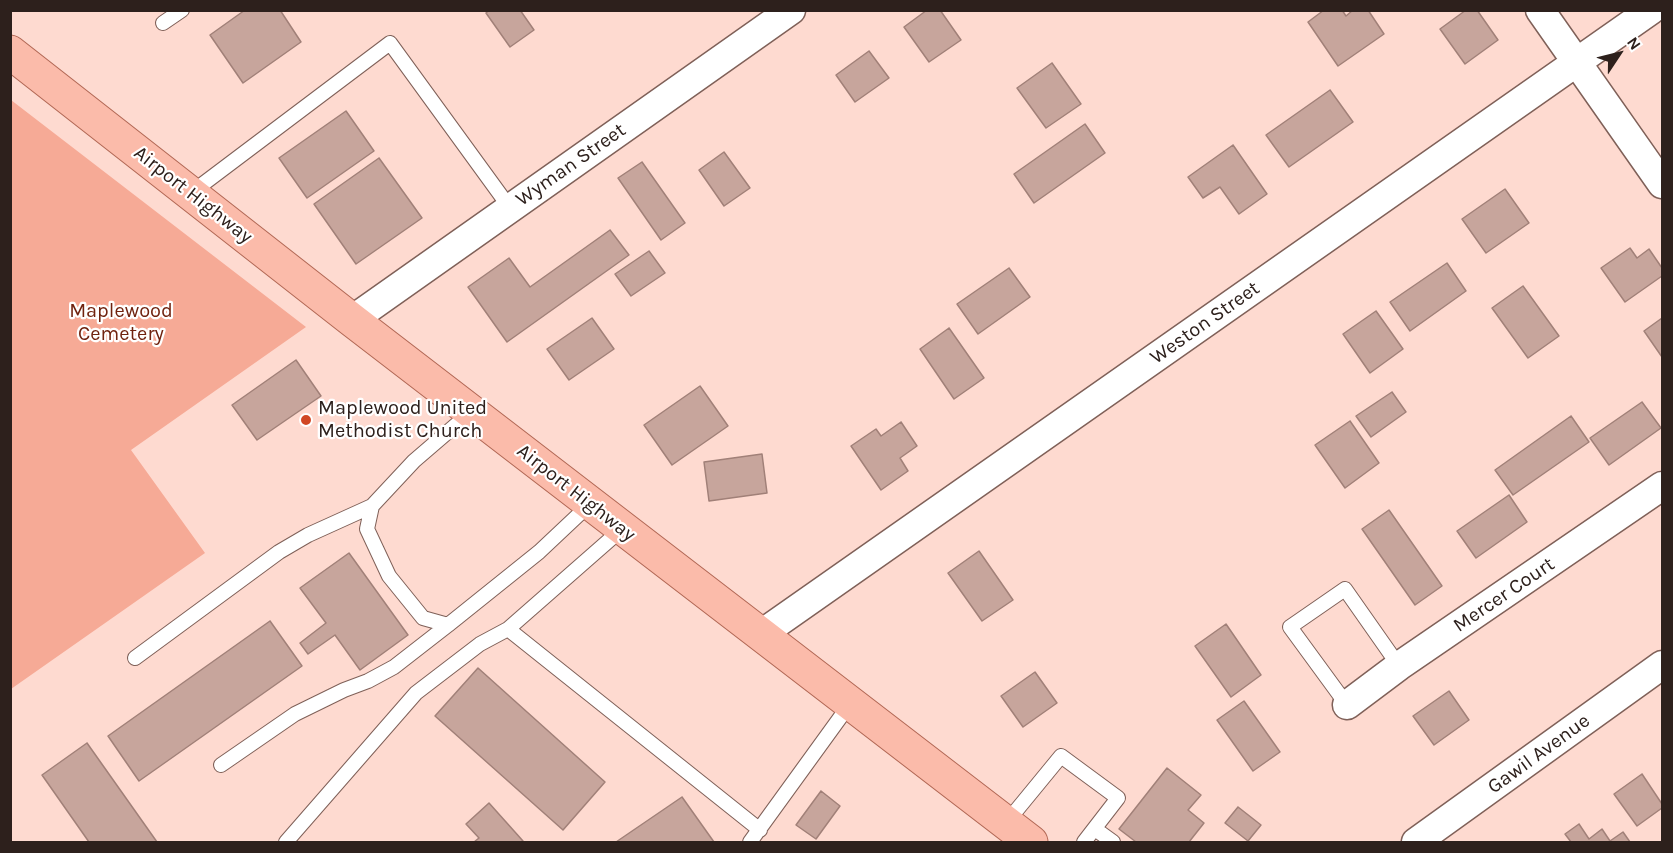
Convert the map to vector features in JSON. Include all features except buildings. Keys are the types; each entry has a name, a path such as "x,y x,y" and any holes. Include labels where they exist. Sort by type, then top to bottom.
{"main road":[{"name":"Airport Highway","path":"10,52 352,320 1018,833"}],"street":[{"name":"Wyman Street","path":"352,320 790,10"},
{"path":"1540,10 1662,184"},
{"name":"Weston Street","path":"760,635 1651,10"},
{"name":"Mercer Court","path":"1347,705 1399,666 1662,486"},
{"name":"Gawil Avenue","path":"1416,843 1662,665"}],"lane":[{"path":"164,23 182,10"},
{"path":"190,193 390,44 510,208"},
{"path":"135,658 279,552 308,535 372,506 414,461 471,412"},
{"path":"221,765 295,714 394,667 539,552 590,504"},
{"path":"372,506 367,529 389,576 423,618 448,625"},
{"path":"286,843 416,693 480,644 508,629 622,529"},
{"path":"1347,705 1290,627 1345,589 1399,666"},
{"path":"508,629 759,830"},
{"path":"750,843 850,704"},
{"path":"1018,833 1061,756 1118,798 1084,843"},
{"path":"1095,829 1113,843"}],"green space":[{"name":"Maplewood Cemetery","path":"11,100 306,327 131,450 205,553 11,689"}],"place":[{"name":"Maplewood United Methodist Church","path":"306,420"}]}
